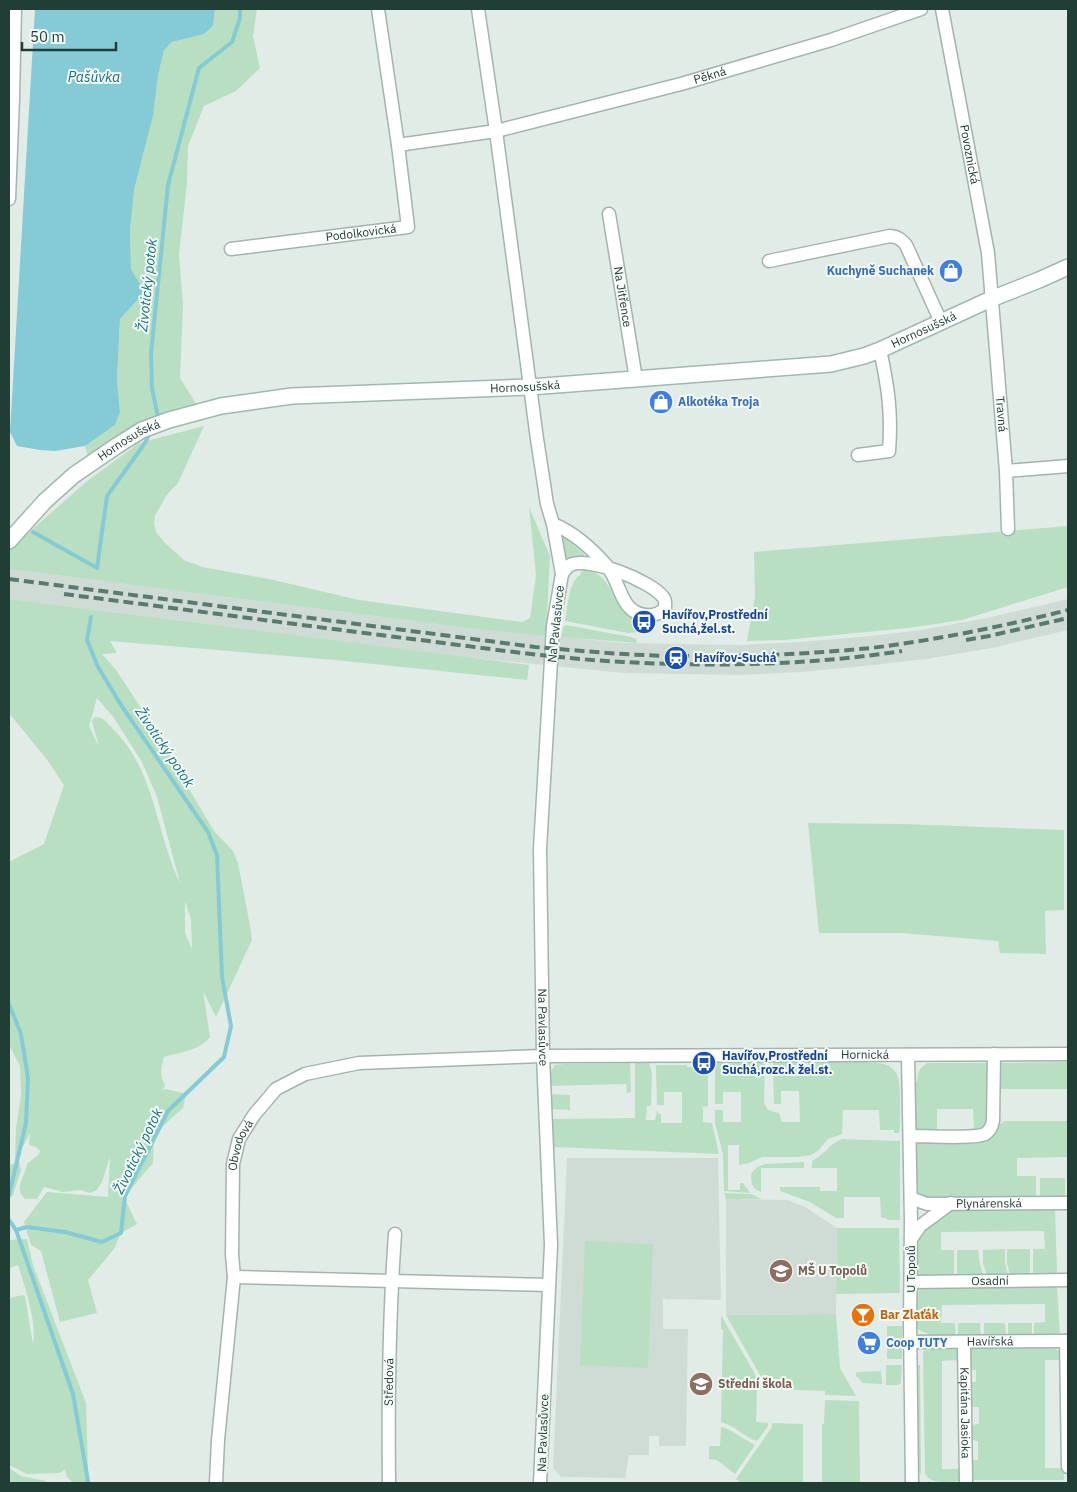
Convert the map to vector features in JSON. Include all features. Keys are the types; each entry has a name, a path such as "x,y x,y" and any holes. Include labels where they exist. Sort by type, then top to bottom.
{"street":[{"path":"9,199 14,98 15,9"},
{"name":"Podolkovická","path":"231,249 408,228 378,9"},
{"name":"Pěkná","path":"496,131 681,84 832,40 921,9"},
{"name":"Povoznická","path":"942,9 988,254 991,299"},
{"path":"481,10 530,387 547,504 553,524 562,527 589,548 608,568 629,609 651,616 660,613 666,608 665,599 661,594 630,575 608,568 584,563 570,565 562,574"},
{"path":"398,145 496,131"},
{"name":"Na Jitřence","path":"610,214 636,379"},
{"path":"769,260 890,236 896,237 906,245 941,322"},
{"name":"Hornosušská","path":"10,538 45,501 74,475 142,430 169,420 222,406 292,396 530,387 831,364 880,350 991,299 1068,267"},
{"name":"Travná","path":"991,299 1006,472 1008,529"},
{"path":"858,455 889,451 891,426 888,390 880,350"},
{"path":"1006,472 1068,466"},
{"name":"Na Pavlasůvce","path":"540,1483 550,1245 543,1056 540,849 554,626 562,574 553,524"},
{"path":"910,1136 972,1136 987,1132 991,1128 993,1121 994,1054"},
{"name":"Hornická","path":"543,1056 1068,1054"},
{"name":"U Topolů","path":"908,1055 912,1483"},
{"name":"Obvodová","path":"216,1483 218,1440 234,1277 232,1255 233,1164 239,1139 254,1115 276,1089 305,1074 360,1063 543,1056"},
{"name":"Plynárenská","path":"910,1198 927,1204 1068,1203"},
{"path":"911,1239 920,1226 951,1203"},
{"name":"Středová","path":"389,1483 389,1385 395,1234"},
{"path":"234,1277 549,1285"},
{"name":"Osadní","path":"911,1282 1068,1280"},
{"path":"1067,1341 1068,1467"},
{"name":"Havířská","path":"910,1342 1067,1341"},
{"name":"Kapitána Jasioka","path":"964,1343 966,1483"}],"shaded area":[{"path":"9,569 468,628 624,643 739,645 871,636 921,630 987,618 1068,599 1068,630 992,648 926,659 802,672 740,675 623,673 465,657 9,599"},
{"path":"567,1158 718,1158 721,1298 720,1300 665,1299 664,1297 663,1299 663,1329 688,1329 686,1446 659,1446 659,1436 649,1436 649,1455 629,1455 625,1478 561,1477 553,1468"},
{"name":"MŠ U Topolů","path":"726,1199 787,1200 805,1207 837,1228 836,1314 726,1315"}],"green space":[{"path":"215,9 257,9 253,36 260,68 236,91 204,106 188,146 187,183 179,254 183,305 180,378 197,405 88,457 85,446 115,425 120,411 117,379 120,319 143,294 140,284 131,269 130,231 134,190 153,116 158,76 164,50 172,42 204,34 213,26"},
{"path":"204,426 178,483 166,496 155,516 156,532 184,560 202,567 269,579 359,600 522,622 530,618 536,575 529,507 550,556 546,636 468,628 9,569 9,539 18,542 86,482 139,443"},
{"path":"1068,526 1068,587 962,620 908,628 784,640 747,641 755,597 754,552"},
{"path":"562,537 584,554 584,556 565,557"},
{"path":"586,569 599,575 623,608 633,615 633,620 639,623 637,632 628,633 565,621 573,583 581,572"},
{"path":"9,599 529,665 527,680 335,660 110,641 117,653 102,654 116,670 147,717 158,730 168,747 171,759 214,831 233,851 238,863 252,940 216,1017 203,991 210,1037 206,1042 195,1048 164,1057 161,1071 165,1085 163,1090 186,1094 183,1108 154,1134 153,1163 124,1197 137,1224 121,1233 114,1249 88,1280 97,1313 60,1322 41,1251 31,1245 24,1222 47,1192 108,1197 110,1157 102,1182 97,1190 90,1193 81,1190 63,1192 44,1187 37,1199 25,1199 20,1191 21,1182 27,1164 40,1151 36,1147 29,1145 30,1133 18,1156 21,1170 13,1195 9,1199 9,1166 15,1163 16,1129 21,1095 20,1066 9,1045 9,862 44,844 64,785 48,761 9,713","holes":["97,698 114,718 142,762 157,797 180,883 138,763 127,745 104,720 96,717 92,721 99,747 89,726","185,901 191,919 192,949 185,933"]},
{"path":"566,625 631,637 636,639 637,643 561,637 563,627"},
{"path":"808,823 904,824 1064,830 1064,910 1045,911 1046,954 1000,953 998,941 901,933 819,933"},
{"path":"867,1061 868,1063 887,1065 893,1069 899,1080 899,1133 894,1133 894,1130 880,1130 879,1110 843,1110 842,1134 828,1139 818,1151 811,1155 762,1157 739,1165 739,1145 728,1145 728,1190 740,1190 740,1183 743,1183 750,1193 724,1191 723,1154 715,1123 715,1110 723,1110 723,1122 741,1122 741,1092 723,1092 723,1104 715,1104 715,1063 765,1062 764,1103 768,1110 779,1113 782,1122 800,1122 799,1091 781,1091 781,1104 774,1104 773,1064 775,1062 801,1062 803,1069 808,1069 808,1062"},
{"path":"1068,1062 1068,1089 1000,1089 999,1109 999,1063"},
{"path":"630,1063 631,1092 627,1093 626,1084 551,1086 551,1071 555,1065"},
{"path":"635,1063 649,1063 652,1073 651,1106 647,1106 646,1120 655,1120 657,1111 658,1114 661,1114 661,1123 682,1123 682,1092 664,1092 664,1105 657,1105 656,1065 687,1065 687,1067 696,1067 697,1070 700,1070 700,1073 706,1073 706,1070 708,1070 708,1106 703,1107 703,1122 712,1123 719,1154 554,1147 552,1119 635,1118"},
{"path":"927,1063 986,1063 990,1068 990,1121 984,1130 974,1129 973,1109 937,1109 937,1129 918,1131 915,1128 915,1082 917,1082 918,1073"},
{"path":"551,1094 570,1095 570,1110 552,1109"},
{"path":"1005,1121 1068,1121 1068,1157 1017,1158 1017,1176 1036,1176 1036,1198 929,1199 923,1197 916,1190 915,1148 918,1142 997,1126"},
{"path":"842,1139 900,1141 899,1220 889,1220 881,1217 880,1197 844,1197 844,1218 836,1218 810,1202 780,1191 780,1187 820,1187 820,1191 837,1191 837,1168 812,1168 812,1161"},
{"path":"804,1162 804,1168 761,1168 761,1192 754,1188 751,1176 754,1170 760,1166 765,1164"},
{"path":"1040,1178 1065,1178 1065,1198 1040,1198"},
{"path":"724,1193 751,1194 762,1199 726,1199"},
{"path":"1046,1207 1047,1211 1050,1211 1050,1207 1055,1208 1057,1275 1033,1276 1033,1249 1045,1249 1044,1231 941,1232 941,1250 954,1250 954,1276 921,1276 916,1274 919,1235 951,1210"},
{"path":"837,1228 899,1228 900,1293 836,1294"},
{"path":"27,1239 33,1265 86,1403 87,1483 73,1483 67,1477 65,1469 60,1473 27,1474 9,1465 9,1298 23,1295 25,1297 33,1344 34,1335 30,1304 18,1265 9,1268 9,1240"},
{"path":"585,1241 653,1244 648,1368 580,1365"},
{"path":"1005,1249 1005,1263 1008,1275 987,1275 983,1264 983,1250"},
{"path":"1007,1249 1030,1249 1030,1275 1010,1275 1007,1263"},
{"path":"957,1250 978,1250 983,1275 957,1275"},
{"path":"1057,1285 1060,1338 1034,1338 1034,1323 1045,1322 1045,1304 942,1305 941,1323 955,1323 956,1339 933,1336 917,1329 917,1293 921,1286"},
{"path":"836,1314 840,1368 856,1396 825,1395 825,1391 768,1389 726,1315"},
{"path":"721,1315 763,1388 757,1389 756,1422 768,1423 768,1426 757,1441 721,1422 723,1330 721,1329"},
{"path":"958,1323 980,1323 981,1338 958,1338"},
{"path":"984,1323 1005,1323 1006,1338 984,1338"},
{"path":"1008,1323 1032,1323 1032,1338 1008,1338"},
{"path":"887,1326 902,1326 902,1359 887,1359"},
{"path":"1051,1346 1060,1352 1063,1360 1045,1360 1045,1468 1064,1468 1064,1480 971,1480 970,1460 978,1460 978,1441 970,1440 970,1425 979,1424 979,1407 969,1407 969,1382 976,1382 976,1370 967,1370 967,1347"},
{"path":"937,1348 960,1348 960,1360 942,1361 942,1469 961,1469 961,1481 931,1480 925,1473 923,1351"},
{"path":"886,1365 902,1365 901,1383 898,1385 886,1385"},
{"path":"917,1365 920,1365 921,1476 918,1467"},
{"path":"881,1371 882,1384 863,1383 856,1376 857,1372"},
{"path":"825,1400 859,1401 860,1483 822,1483 822,1424 824,1424"},
{"path":"772,1423 803,1424 803,1483 742,1483 736,1479 772,1427"},
{"path":"721,1427 755,1445 735,1474 717,1460 709,1459 709,1446 720,1446"},
{"path":"9,1468 21,1476 48,1483 9,1483"}],"water":[{"name":"Pašůvka","path":"35,9 215,9 213,26 204,34 172,42 164,50 158,76 153,116 134,190 130,231 131,269 140,284 143,294 120,319 117,379 120,412 115,425 85,446 55,451 17,446 10,432"}],"waterway":[{"name":"Životický potok","path":"157,421 158,417 152,388 151,353 168,185 199,68 232,42 240,18 240,9"},
{"name":"Životický potok","path":"33,532 97,568 107,496 145,443 151,431"},
{"name":"Životický potok","path":"87,1483 73,1394 16,1230 27,1227 65,1232 102,1242 121,1233 125,1196 168,1111 224,1057 231,1026 222,977 217,855 208,832 121,705 98,667 87,640 91,617"},
{"path":"9,1004 21,1034 28,1078 26,1123 9,1195"},
{"path":"9,1220 16,1230"}],"railway":[{"path":"9,579 535,647 664,656 777,655 871,648 970,632 1068,610"},
{"path":"64,594 509,651 595,660 657,664 762,664 868,656 902,651"},
{"path":"966,640 1068,618"}],"place":[{"name":"Kuchyně Suchanek","path":"951,271"},
{"name":"Alkotéka Troja","path":"661,402"},
{"name":"Havířov,Prostřední Suchá,žel.st.","path":"644,622"},
{"name":"Havířov-Suchá","path":"676,658"},
{"name":"Havířov,Prostřední Suchá,rozc.k žel.st.","path":"704,1063"},
{"name":"MŠ U Topolů","path":"781,1271"},
{"name":"Bar Zlaťák","path":"863,1315"},
{"name":"Coop TUTY","path":"869,1343"},
{"name":"Střední škola","path":"701,1384"}]}
